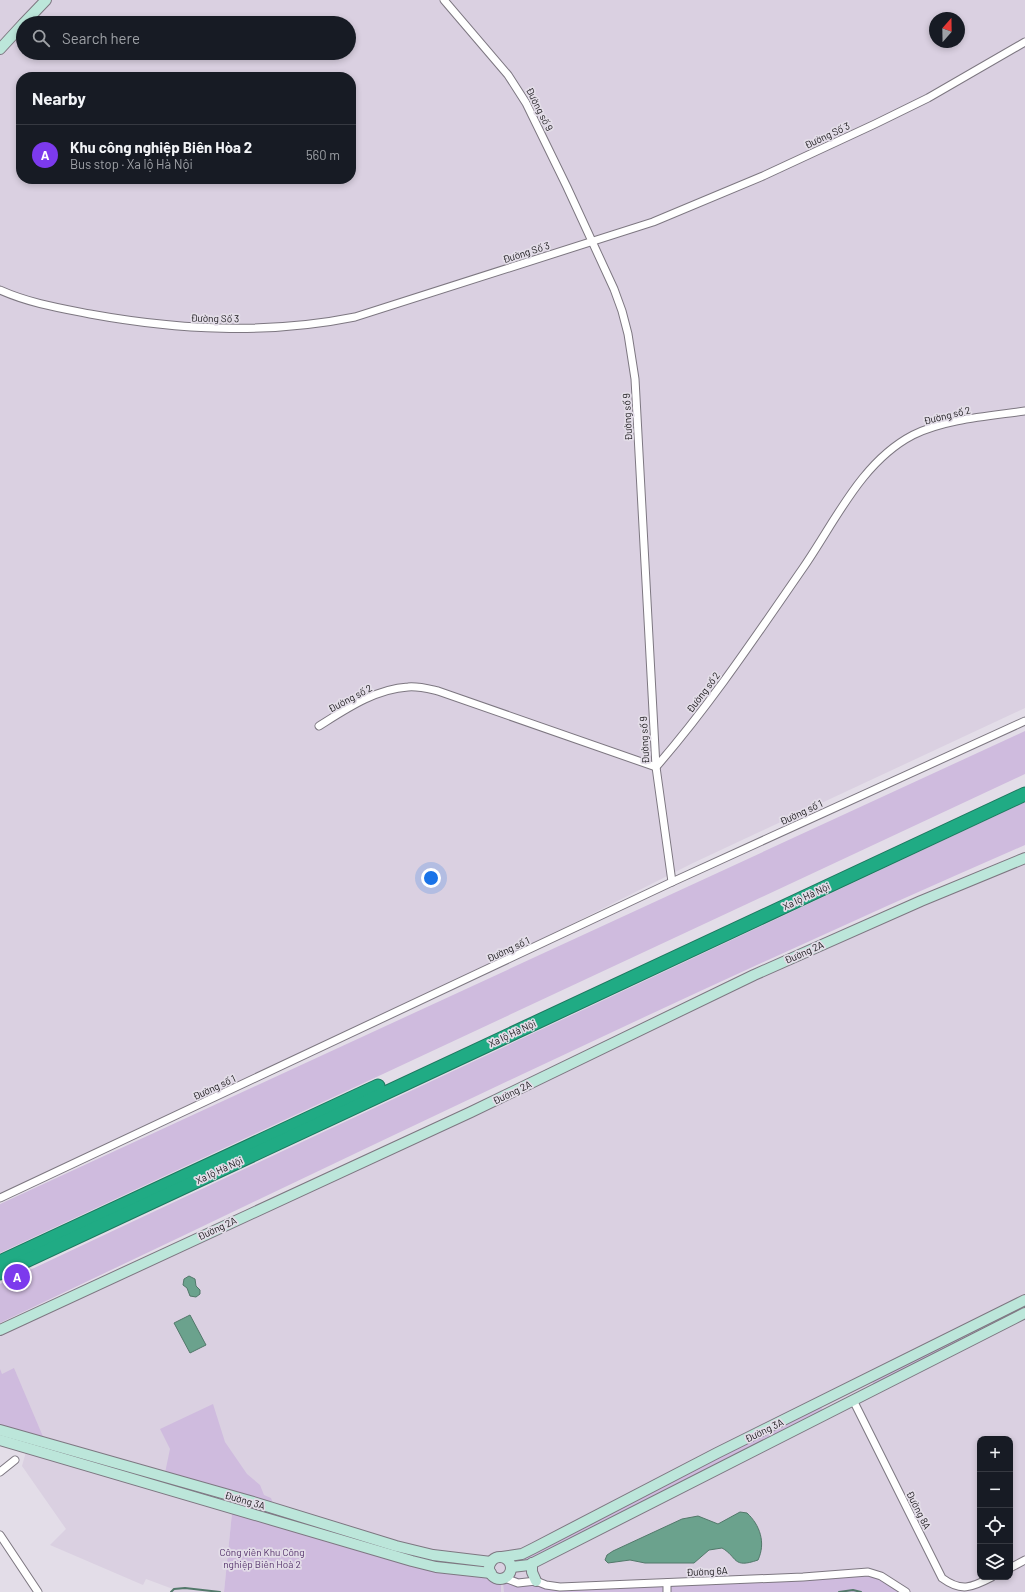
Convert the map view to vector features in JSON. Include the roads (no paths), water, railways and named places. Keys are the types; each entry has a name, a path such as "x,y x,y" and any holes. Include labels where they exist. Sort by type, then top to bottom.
{"highway":[{"name":"Xa lộ Hà Nội","path":"0,1262 1025,784"},
{"name":"Xa lộ Hà Nội","path":"0,1273 1025,794"}],"street":[{"path":"30,16 46,0"},
{"name":"Đường số 9","path":"444,0 516,86 593,242 622,311 628,334 635,379 656,768 672,882"},
{"path":"0,49 16,31"},
{"name":"Đường Số 3","path":"0,290 40,305 152,324 222,329 287,327 311,325 355,317 653,222 871,126 928,98 1025,42"},
{"name":"Đường số 2","path":"319,726 369,697 391,689 409,687 421,688 438,691 656,768 678,742 733,670 814,552 854,489 881,457 914,435 938,426 1025,411"},
{"name":"Đường số 1","path":"0,1198 672,882 1025,721"},
{"name":"Đường 2A","path":"0,1330 166,1251 471,1112 754,975 921,901 1025,858"},
{"name":"Đường 3A","path":"502,1557 522,1554 717,1453 848,1390 1025,1300"},
{"name":"Đường 3A","path":"512,1567 532,1563 1025,1313"},
{"path":"848,1390 853,1400"},
{"name":"Đường 8A","path":"853,1400 942,1578 949,1585 958,1589 968,1589 986,1580"},
{"name":"Đường 3A","path":"0,1430 250,1501 425,1553 491,1562"},
{"name":"Đường 3A","path":"0,1440 412,1561 436,1567 491,1573"},
{"path":"0,1472 15,1460"},
{"path":"247,1513 250,1501"},
{"path":"0,1535 38,1592"},
{"path":"502,1557 509,1560 512,1567 510,1573 505,1578 495,1578 489,1567 491,1562 496,1558 502,1557"},
{"path":"1013,1566 1025,1560"},
{"path":"532,1563 532,1572 536,1582"},
{"name":"Đường 6A","path":"505,1578 518,1583 536,1582 554,1586 667,1588 868,1572 880,1576 906,1592"}],"waterway":[{"path":"171,1592 174,1589 185,1588 220,1592"},
{"path":"839,1592 853,1590 861,1592"}],"place":[{"name":"Khu công nghiệp Biên Hòa 2","path":"17,1277"}],"park label":[{"name":"Công viên Khu Công nghiệp Biên Hoà 2","path":"262,1558"}]}
